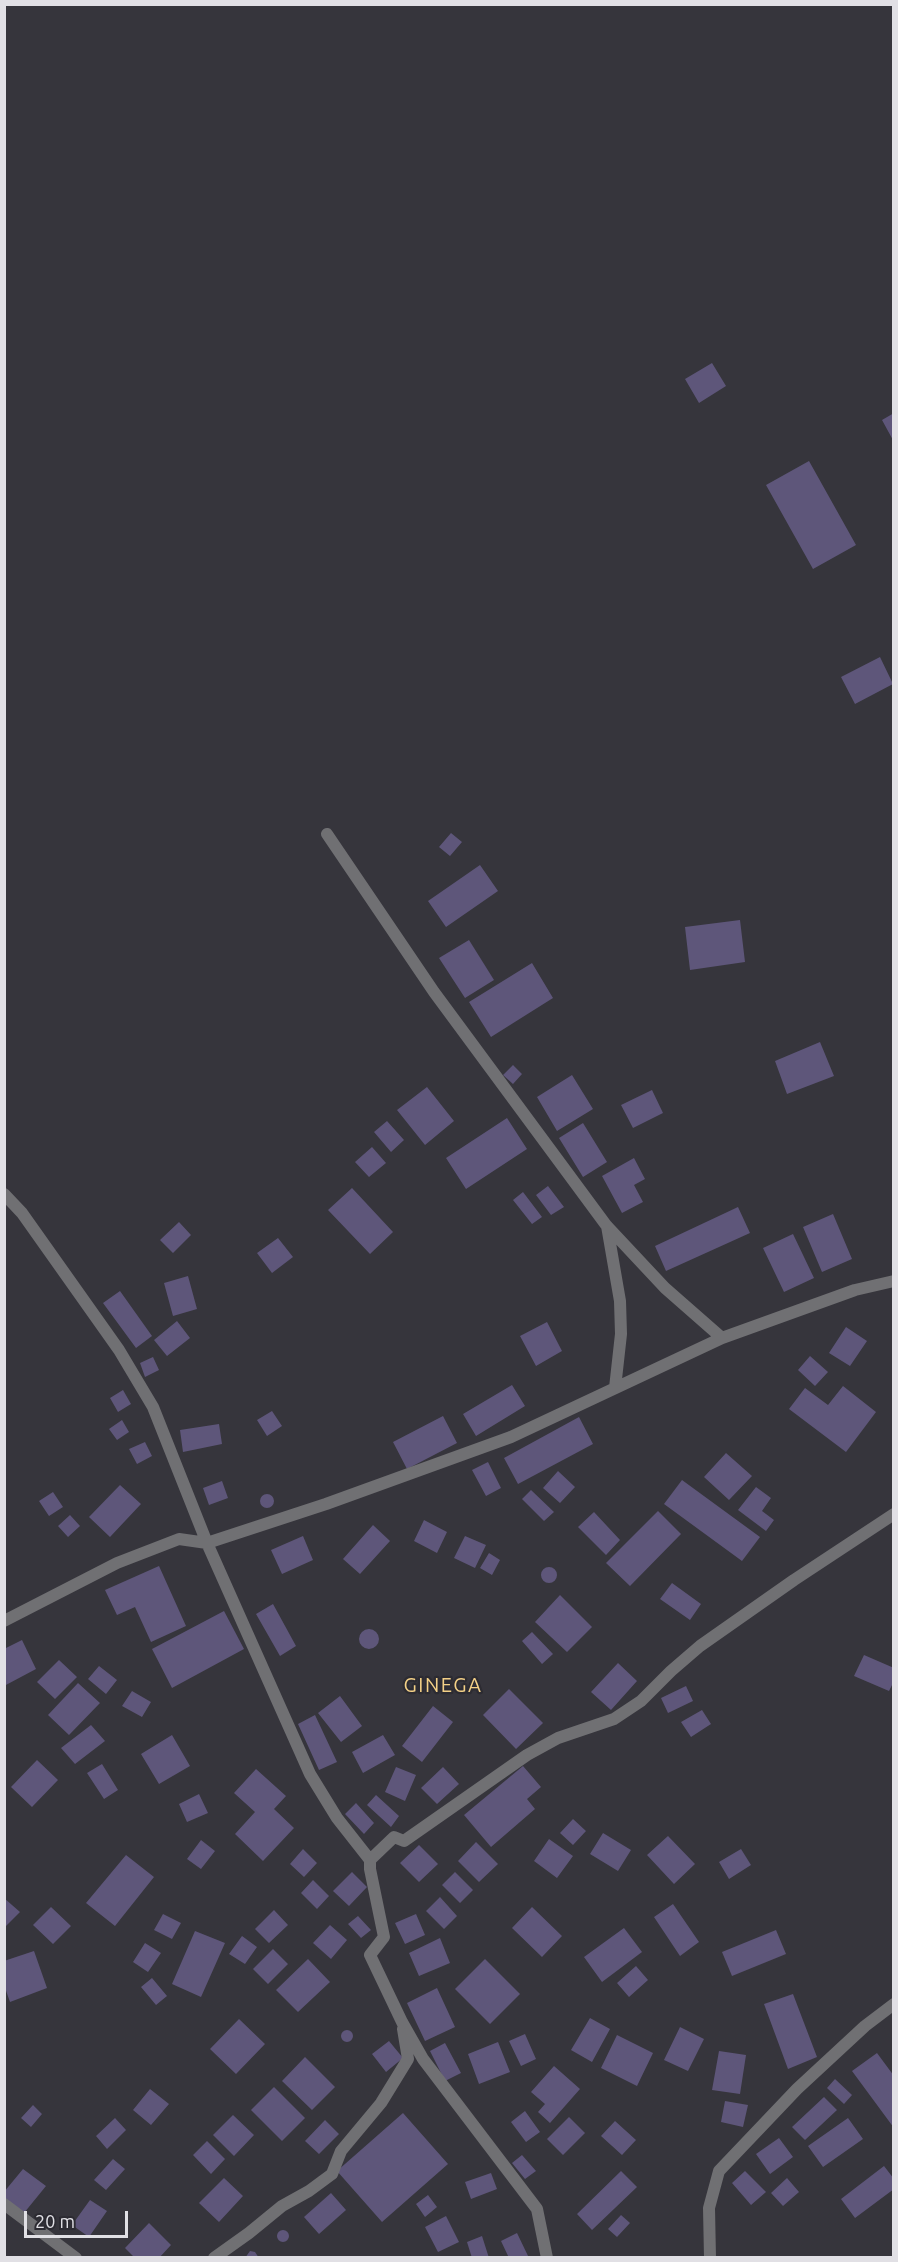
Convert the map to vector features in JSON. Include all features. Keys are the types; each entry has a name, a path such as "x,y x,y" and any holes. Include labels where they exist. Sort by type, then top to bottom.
{"street":[{"path":"327,834 434,992 606,1225 665,1288 722,1338"},
{"path":"4,1194 22,1213 119,1350 153,1407 207,1544 310,1774 337,1818 370,1860 384,1937 370,1955 402,2022 430,2069 537,2209 547,2258"},
{"path":"606,1225 620,1300 621,1334 615,1388"},
{"path":"4,1621 117,1563 179,1539 207,1544 326,1504 511,1437 722,1338 855,1290 894,1281"},
{"path":"370,1860 394,1837 404,1840 526,1755 558,1738 614,1719 641,1701 700,1646 894,1514"},
{"path":"710,2258 709,2208 719,2171 797,2089 865,2026 894,2004"},
{"path":"214,2258 282,2206 309,2191 332,2174 341,2151 381,2103 408,2059 402,2022"},
{"path":"4,2204 76,2258"}],"building":[{"path":"712,363 726,386 699,403 685,379"},
{"path":"894,413 894,442 882,420"},
{"path":"809,461 856,545 813,569 766,485"},
{"path":"880,657 893,684 855,704 841,677"},
{"path":"451,833 462,842 450,856 439,847"},
{"path":"480,865 498,891 446,927 428,901"},
{"path":"740,920 745,962 690,970 685,927"},
{"path":"469,940 494,980 465,998 439,958"},
{"path":"532,963 553,998 491,1037 469,1002"},
{"path":"820,1042 834,1076 787,1094 775,1061"},
{"path":"513,1065 522,1074 513,1084 503,1075"},
{"path":"572,1075 593,1109 557,1131 537,1097"},
{"path":"427,1087 454,1121 425,1145 397,1110"},
{"path":"652,1090 663,1113 633,1128 621,1105"},
{"path":"507,1118 527,1149 466,1189 446,1158"},
{"path":"387,1121 404,1140 391,1152 374,1132"},
{"path":"583,1123 607,1162 583,1177 559,1138"},
{"path":"372,1147 386,1163 369,1177 355,1162"},
{"path":"634,1158 645,1179 634,1185 643,1202 622,1213 602,1176"},
{"path":"548,1186 564,1207 551,1215 536,1195"},
{"path":"352,1188 393,1232 370,1254 328,1210"},
{"path":"523,1192 542,1217 532,1224 513,1200"},
{"path":"738,1207 750,1233 666,1271 655,1246"},
{"path":"833,1214 852,1259 822,1272 803,1227"},
{"path":"179,1222 191,1235 173,1253 160,1240"},
{"path":"793,1234 814,1278 784,1292 763,1248"},
{"path":"278,1238 293,1257 272,1273 257,1253"},
{"path":"188,1276 197,1309 173,1316 164,1283"},
{"path":"120,1291 152,1336 136,1348 103,1303"},
{"path":"177,1321 190,1338 167,1356 154,1340"},
{"path":"547,1322 562,1351 536,1366 520,1336"},
{"path":"846,1327 867,1341 850,1366 829,1353"},
{"path":"810,1356 828,1372 815,1386 798,1370"},
{"path":"153,1357 159,1370 145,1377 140,1363"},
{"path":"512,1385 525,1406 476,1436 463,1414"},
{"path":"843,1386 876,1412 846,1452 789,1409 805,1388 828,1405"},
{"path":"123,1390 131,1404 118,1412 110,1398"},
{"path":"272,1411 282,1426 267,1436 257,1420"},
{"path":"443,1416 457,1443 407,1469 393,1442"},
{"path":"579,1417 593,1444 518,1484 504,1458"},
{"path":"122,1420 129,1432 117,1440 109,1429"},
{"path":"219,1424 222,1444 183,1452 180,1430"},
{"path":"145,1442 152,1456 137,1464 129,1449"},
{"path":"726,1453 752,1476 729,1500 704,1477"},
{"path":"488,1462 501,1488 486,1496 472,1470"},
{"path":"558,1471 575,1487 560,1503 543,1488"},
{"path":"682,1480 760,1537 742,1561 664,1504"},
{"path":"222,1481 228,1498 209,1505 203,1488"},
{"path":"120,1485 141,1504 110,1537 89,1517"},
{"path":"756,1487 771,1498 762,1511 774,1520 766,1531 738,1510"},
{"path":"531,1490 554,1512 544,1521 522,1499"},
{"path":"53,1492 63,1507 49,1516 39,1501"},
{"path":"267,1494 272,1496 274,1501 272,1506 267,1508 262,1506 260,1501 262,1496"},
{"path":"658,1511 681,1534 630,1586 606,1563"},
{"path":"594,1512 620,1540 606,1555 578,1527"},
{"path":"70,1515 80,1526 68,1537 58,1526"},
{"path":"424,1520 447,1532 437,1553 414,1541"},
{"path":"373,1525 390,1541 360,1574 343,1559"},
{"path":"303,1536 313,1560 282,1574 271,1550"},
{"path":"465,1536 486,1545 475,1568 454,1558"},
{"path":"489,1553 500,1560 492,1575 480,1568"},
{"path":"159,1566 186,1626 151,1642 135,1607 117,1615 105,1590"},
{"path":"546,1567 552,1567 557,1575 555,1581 546,1583 541,1578 541,1572"},
{"path":"672,1583 701,1604 690,1620 660,1599"},
{"path":"560,1595 592,1627 567,1652 535,1622"},
{"path":"273,1604 296,1646 280,1656 256,1614"},
{"path":"224,1611 244,1649 172,1688 152,1649"},
{"path":"369,1629 376,1632 379,1639 376,1646 369,1649 362,1646 359,1639 362,1632"},
{"path":"532,1632 553,1654 542,1664 522,1641"},
{"path":"22,1640 36,1669 4,1686 4,1649"},
{"path":"864,1655 894,1668 894,1681 889,1691 854,1676"},
{"path":"59,1660 77,1677 55,1699 37,1682"},
{"path":"618,1663 637,1681 611,1710 591,1692"},
{"path":"99,1666 117,1680 106,1694 88,1679"},
{"path":"78,1683 100,1703 69,1735 48,1715"},
{"path":"686,1686 693,1701 668,1713 661,1698"},
{"path":"509,1689 543,1723 516,1749 483,1715"},
{"path":"132,1691 151,1702 142,1717 122,1706"},
{"path":"340,1696 362,1726 341,1742 318,1713"},
{"path":"433,1706 453,1722 422,1762 402,1746"},
{"path":"702,1710 711,1724 691,1737 681,1722"},
{"path":"315,1715 337,1762 319,1770 298,1724"},
{"path":"91,1725 105,1741 75,1764 61,1748"},
{"path":"172,1735 190,1766 159,1784 141,1754"},
{"path":"383,1735 395,1755 363,1773 352,1752"},
{"path":"37,1760 58,1780 32,1807 11,1787"},
{"path":"102,1764 118,1790 104,1799 87,1773"},
{"path":"523,1766 541,1787 527,1799 535,1809 491,1847 464,1815"},
{"path":"396,1767 416,1775 405,1801 385,1792"},
{"path":"443,1767 459,1784 437,1804 421,1788"},
{"path":"256,1769 286,1796 274,1809 294,1828 263,1861 235,1834 255,1812 234,1793"},
{"path":"199,1794 208,1813 187,1822 179,1804"},
{"path":"376,1795 399,1816 391,1827 367,1805"},
{"path":"356,1803 374,1823 364,1834 345,1814"},
{"path":"573,1819 586,1831 573,1845 560,1833"},
{"path":"603,1833 631,1850 618,1871 590,1854"},
{"path":"668,1836 695,1864 674,1884 647,1855"},
{"path":"549,1839 573,1856 557,1878 534,1861"},
{"path":"201,1840 215,1851 201,1869 187,1859"},
{"path":"476,1842 498,1864 479,1882 458,1861"},
{"path":"419,1845 438,1864 419,1882 400,1863"},
{"path":"303,1849 317,1863 304,1877 290,1864"},
{"path":"741,1849 751,1865 729,1879 719,1862"},
{"path":"126,1855 154,1877 115,1926 86,1903"},
{"path":"352,1872 367,1887 349,1906 333,1891"},
{"path":"455,1872 473,1890 460,1903 442,1885"},
{"path":"313,1880 329,1896 317,1909 301,1893"},
{"path":"440,1897 457,1916 444,1929 426,1911"},
{"path":"4,1898 20,1912 4,1928"},
{"path":"673,1904 699,1942 680,1956 654,1917"},
{"path":"51,1907 71,1926 53,1944 33,1925"},
{"path":"532,1907 562,1936 542,1957 512,1928"},
{"path":"274,1910 288,1925 269,1943 255,1929"},
{"path":"163,1914 181,1923 172,1939 154,1930"},
{"path":"416,1914 425,1935 405,1944 395,1923"},
{"path":"358,1916 371,1930 361,1938 348,1924"},
{"path":"330,1925 347,1940 331,1959 313,1943"},
{"path":"624,1928 642,1952 602,1982 584,1957"},
{"path":"776,1930 786,1954 732,1976 722,1952"},
{"path":"195,1931 225,1943 201,1997 172,1984"},
{"path":"242,1936 257,1947 245,1964 229,1954"},
{"path":"440,1938 450,1963 419,1976 409,1953"},
{"path":"145,1943 161,1953 148,1972 133,1962"},
{"path":"273,1949 288,1964 268,1984 253,1969"},
{"path":"34,1951 47,1988 10,2002 4,1985 4,1961"},
{"path":"308,1959 330,1982 298,2012 276,1990"},
{"path":"485,1959 520,1994 490,2024 455,1989"},
{"path":"636,1966 648,1980 629,1997 617,1983"},
{"path":"152,1978 167,1996 156,2005 141,1987"},
{"path":"437,1988 455,2027 425,2041 407,2003"},
{"path":"793,1994 817,2057 788,2069 764,2004"},
{"path":"590,2018 610,2029 592,2062 571,2050"},
{"path":"239,2019 265,2044 236,2074 210,2049"},
{"path":"680,2027 704,2039 688,2071 664,2060"},
{"path":"349,2030 352,2031 352,2041 345,2042 342,2041 341,2034 342,2031"},
{"path":"525,2034 536,2059 521,2066 509,2041"},
{"path":"617,2035 653,2053 637,2086 601,2068"},
{"path":"389,2041 403,2058 386,2072 372,2054"},
{"path":"498,2042 510,2072 479,2084 468,2054"},
{"path":"445,2043 461,2073 445,2081 430,2051"},
{"path":"719,2051 746,2055 740,2094 712,2090"},
{"path":"877,2053 894,2076 894,2128 852,2071"},
{"path":"305,2057 335,2087 312,2110 282,2081"},
{"path":"554,2066 580,2089 550,2123 538,2112 545,2104 531,2092"},
{"path":"835,2079 852,2095 844,2104 827,2088"},
{"path":"274,2087 305,2118 282,2141 251,2110"},
{"path":"150,2089 169,2104 151,2125 133,2110"},
{"path":"824,2097 837,2110 805,2140 792,2127"},
{"path":"725,2101 748,2105 743,2127 721,2122"},
{"path":"33,2105 42,2114 31,2127 21,2118"},
{"path":"525,2111 540,2132 526,2142 511,2122"},
{"path":"403,2113 448,2164 382,2222 337,2171"},
{"path":"233,2115 254,2135 234,2156 213,2135"},
{"path":"569,2117 585,2133 563,2155 547,2139"},
{"path":"115,2118 126,2130 107,2149 96,2136"},
{"path":"848,2118 863,2139 823,2167 808,2146"},
{"path":"325,2120 339,2134 319,2154 305,2141"},
{"path":"615,2121 636,2140 622,2155 601,2136"},
{"path":"779,2138 793,2157 770,2174 756,2154"},
{"path":"207,2141 225,2159 211,2174 193,2155"},
{"path":"522,2155 536,2171 525,2179 512,2163"},
{"path":"113,2159 125,2169 106,2190 94,2180"},
{"path":"884,2166 894,2179 894,2189 855,2218 841,2199"},
{"path":"23,2169 46,2186 24,2213 4,2198 4,2192"},
{"path":"621,2171 637,2187 592,2230 577,2214"},
{"path":"745,2171 766,2192 751,2205 732,2183"},
{"path":"491,2173 497,2189 471,2199 465,2182"},
{"path":"224,2178 243,2196 219,2222 199,2203"},
{"path":"787,2178 799,2192 783,2206 771,2193"},
{"path":"331,2193 346,2210 319,2234 304,2217"},
{"path":"428,2195 437,2207 425,2217 416,2204"},
{"path":"90,2200 107,2211 89,2237 72,2225"},
{"path":"621,2215 630,2223 617,2237 608,2229"},
{"path":"446,2216 459,2242 438,2252 425,2227"},
{"path":"149,2223 171,2245 159,2258 135,2258 125,2248"},
{"path":"285,2230 288,2231 288,2241 281,2242 278,2241 277,2234 278,2231"},
{"path":"517,2233 529,2258 509,2258 501,2241"},
{"path":"482,2236 489,2258 472,2258 467,2242"},
{"path":"250,2251 255,2252 259,2258 245,2258"}],"district":[{"name":"GINEGA","path":"443,1685"}]}
